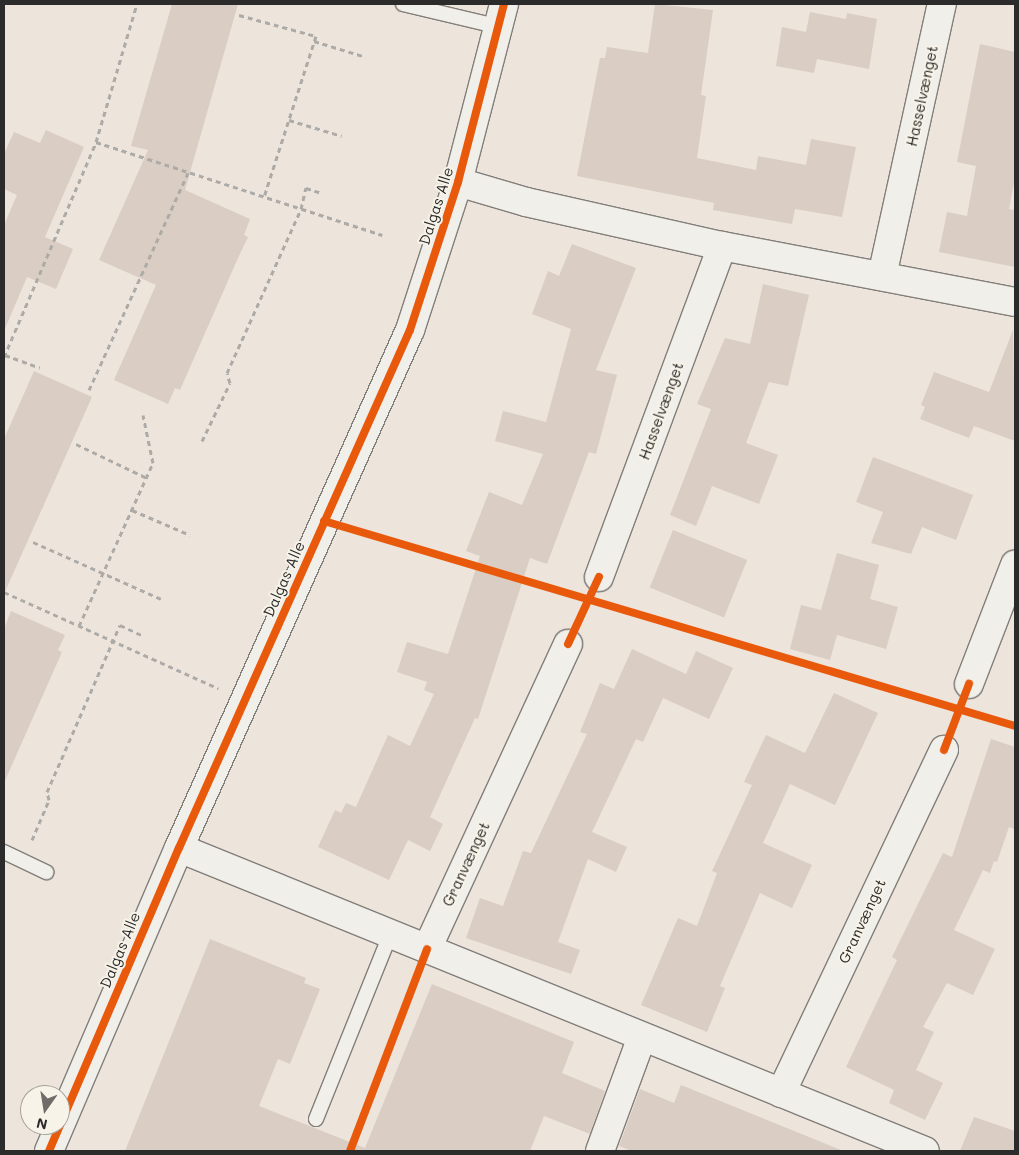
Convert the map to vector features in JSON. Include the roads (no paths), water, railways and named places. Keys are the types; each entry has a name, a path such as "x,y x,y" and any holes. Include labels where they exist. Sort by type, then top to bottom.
{"street":[{"name":"Hasselvænget","path":"882,276 942,4"},
{"name":"Dalgas Alle","path":"49,1151 178,848 410,330 458,182 502,15"},
{"path":"458,182 526,202 722,246 1015,302"},
{"name":"Hasselvænget","path":"599,577 722,246"},
{"path":"969,684 1015,565"},
{"name":"Granvænget","path":"427,949 568,644"},
{"name":"Granvænget","path":"780,1093 944,750"},
{"path":"178,848 780,1093 892,1145 925,1151"},
{"path":"600,1151 642,1037"}],"lane":[{"name":"Dalgas Alle","path":"402,4 502,15"},
{"path":"4,852 46,872"},
{"path":"316,1119 390,934"}]}
